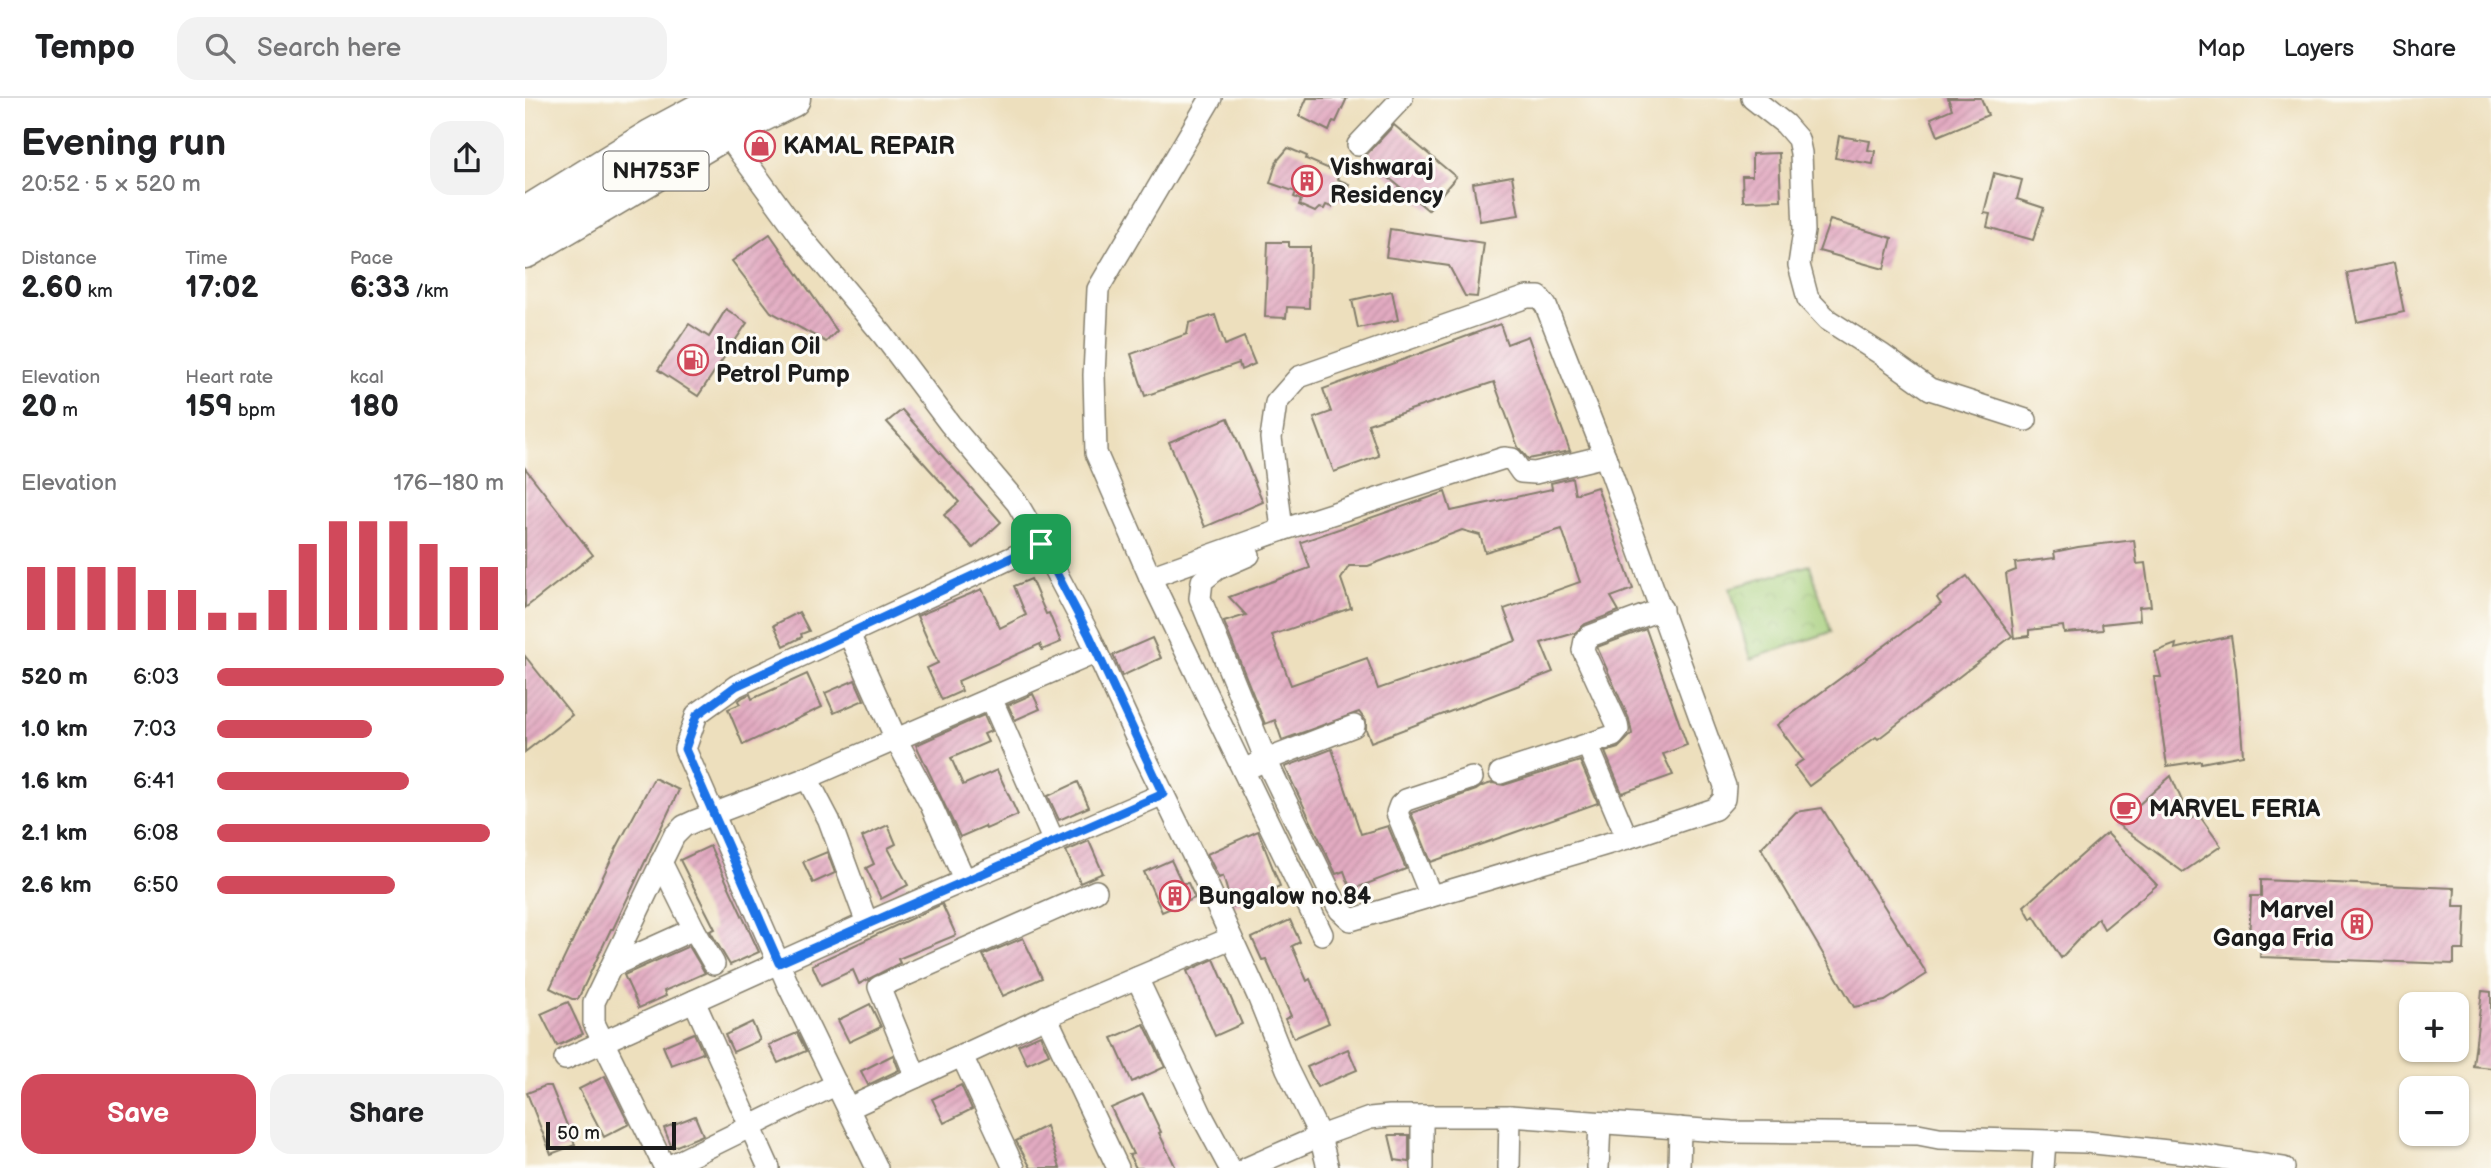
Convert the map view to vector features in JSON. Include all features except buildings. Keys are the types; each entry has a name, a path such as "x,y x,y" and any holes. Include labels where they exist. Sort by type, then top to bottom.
{"highway":[{"name":"NH753F","path":"525,217 653,138 791,98"},
{"name":"NH753F","path":"525,249 726,115"}],"street":[{"path":"1211,98 1098,289 1094,375 1096,453 1150,577 1322,934"},
{"path":"1752,98 1785,124 1798,139 1804,231 1799,265 1808,299 1828,320 1930,389 2026,420"},
{"path":"1359,145 1395,101"},
{"path":"726,115 802,238 883,335 950,424 1017,503 1041,544 1097,652 1231,938 1287,1069 1320,1136 1328,1168"},
{"path":"1282,530 1271,438 1276,403 1299,377 1527,297 1539,297 1546,306 1662,609 1725,786 1724,799 1715,809 1627,838 1351,920 1340,910 1331,894 1266,760 1200,598 1202,581 1217,569 1361,515"},
{"path":"1150,577 1282,530 1504,458 1512,459 1521,472 1535,473 1605,456"},
{"path":"877,1168 779,963 685,749 697,715 736,686 1041,544"},
{"path":"1500,773 1613,736 1618,730 1617,724 1583,650 1585,640 1662,609"},
{"path":"849,634 965,881"},
{"path":"837,1084 665,1168 594,1023 593,1013 594,1002 674,836 684,827 807,778 1097,652"},
{"path":"991,698 1054,842"},
{"path":"1243,770 1354,726"},
{"path":"1588,746 1627,838"},
{"path":"807,778 829,820 867,923"},
{"path":"1431,895 1397,813 1406,800 1472,778"},
{"path":"565,1059 1163,794"},
{"path":"661,862 714,964"},
{"path":"916,1077 879,987 1096,891"},
{"path":"611,966 694,929"},
{"path":"849,1108 1047,1016 1231,938"},
{"path":"1137,978 1202,1116 1230,1168"},
{"path":"694,1002 753,1127 769,1168"},
{"path":"1047,1016 1118,1168"},
{"path":"962,1056 1014,1168"},
{"path":"1247,1168 1320,1136 1370,1118 1390,1115 1510,1116 1732,1132 1918,1134 1939,1138 2086,1142 2284,1168"},
{"path":"1422,1116 1422,1168"},
{"path":"1509,1168 1510,1116"},
{"path":"1598,1168 1600,1123"},
{"path":"1679,1168 1680,1128"},
{"path":"2043,1168 2045,1142"}],"green space":[{"path":"1810,565 1831,632 1750,659 1730,588"}],"place":[{"name":"KAMAL REPAIR","path":"760,146"},
{"name":"Vishwaraj Residency","path":"1307,181"},
{"name":"Indian Oil Petrol Pump","path":"693,360"},
{"name":"MARVEL FERIA","path":"2126,809"},
{"name":"Bungalow no.84","path":"1175,896"},
{"name":"Marvel Ganga Fria","path":"2357,924"}],"route":[{"path":"1041,544 1089,635 1163,794 779,963 685,749 697,715 736,686 1041,544"}]}
